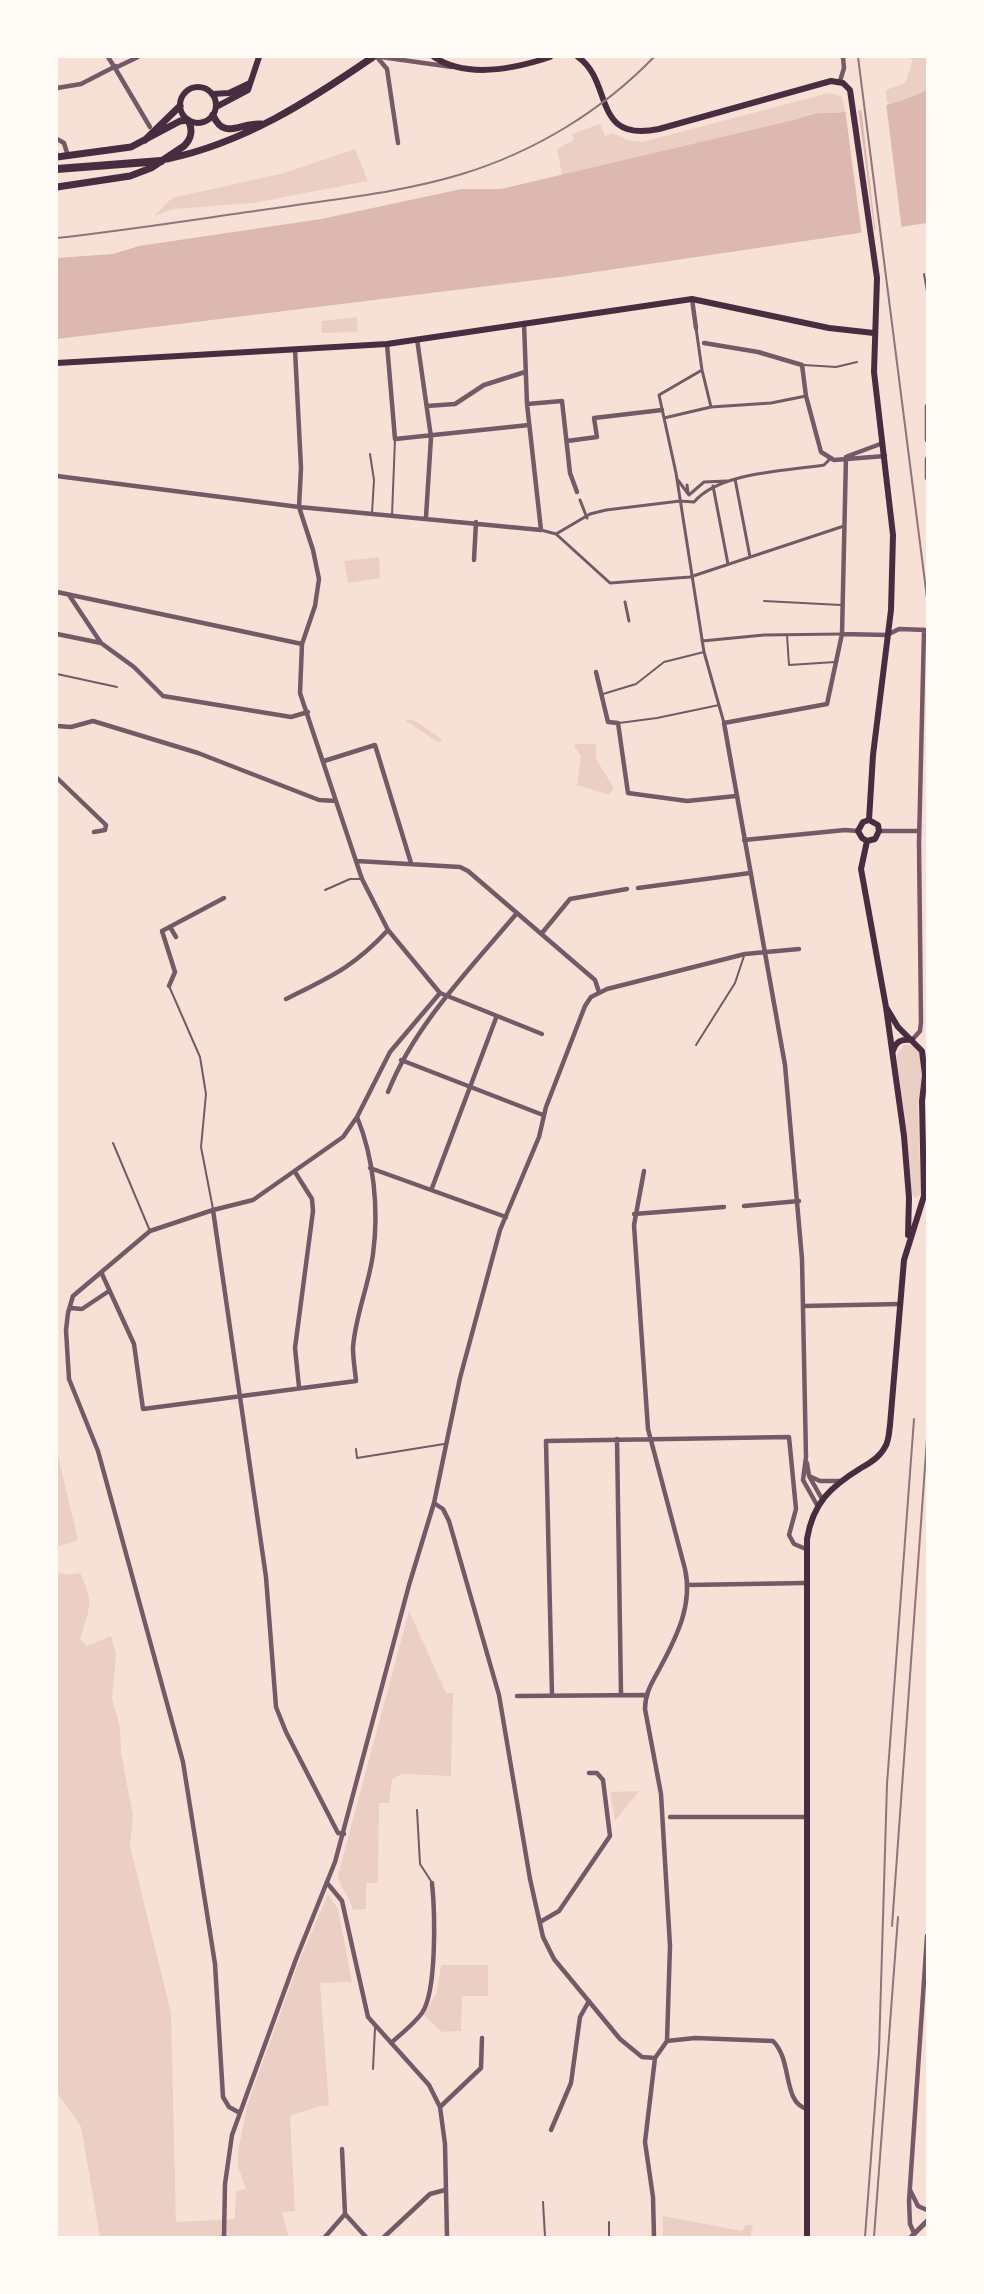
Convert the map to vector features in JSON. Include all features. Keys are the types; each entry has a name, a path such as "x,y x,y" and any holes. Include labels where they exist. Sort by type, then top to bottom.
{"highway":[{"path":"57,170 161,160"}],"main road":[{"path":"216,107 243,94 253,80 260,57"},
{"path":"161,160 214,147 263,125 302,105 377,57"},
{"path":"434,57 453,68 478,70 517,66 550,57"},
{"path":"579,57 592,74 612,118 626,129 649,131 831,81 840,81 849,88 877,278 874,372 885,456 893,546 888,634 873,755 870,820"},
{"path":"212,94 237,90 253,80"},
{"path":"57,157 131,147 172,124 188,120 199,123 213,115 216,107 212,94 202,87 190,89 181,98 180,106 188,120 191,129 188,141 161,160 130,176 57,187"},
{"path":"143,142 180,106"},
{"path":"213,115 219,126 228,130 257,123 263,125"},
{"path":"57,363 387,345 692,299 829,328 874,333"},
{"path":"870,820 878,825 879,831 875,839 867,841 858,831 863,822 870,820"},
{"path":"807,2237 806,1549 810,1521 822,1498 876,1459 885,1448 907,1243 909,1198 886,1007 861,869 867,841"},
{"path":"886,1007 898,1027 922,1051 925,1061 922,1101 924,1196 907,1243"},
{"path":"892,1055 895,1044 901,1040 912,1040"},
{"path":"909,1198 915,1201 924,1196"}],"street":[{"path":"108,57 150,127"},
{"path":"57,88 81,84 138,57"},
{"path":"377,57 453,68"},
{"path":"377,57 387,69 398,143"},
{"path":"840,81 843,57"},
{"path":"57,139 64,143 68,156"},
{"path":"692,299 696,328 701,343 702,370 711,407"},
{"path":"524,323 527,404 541,530"},
{"path":"417,339 431,437 426,517"},
{"path":"701,343 758,352 802,365 806,396 819,446 830,459"},
{"path":"387,345 395,439 529,425"},
{"path":"295,350 301,468 299,507 313,550 319,579 315,606 302,644 300,693 362,879 388,930 440,993 496,1018 542,1034"},
{"path":"702,370 659,394 676,477 690,577 704,652 724,723 785,1065 799,1201 806,1457 809,1476 822,1498"},
{"path":"427,406 455,404 484,385 525,372"},
{"path":"664,418 711,407 771,403 806,396"},
{"path":"527,404 562,401 570,473 577,492"},
{"path":"927,406 927,440"},
{"path":"567,441 597,437 594,418 662,410"},
{"path":"846,457 862,448 883,443"},
{"path":"556,534 606,510 680,501 694,502 713,486 735,479 824,465 830,459 885,456"},
{"path":"724,723 827,704 842,634 846,457"},
{"path":"927,459 927,478"},
{"path":"57,476 299,507 426,517 541,530 556,534 610,582 690,577 846,525"},
{"path":"676,477 688,495"},
{"path":"735,479 750,557"},
{"path":"688,495 704,482 728,481"},
{"path":"687,485 688,495"},
{"path":"713,486 728,564"},
{"path":"580,500 587,518"},
{"path":"474,561 476,522"},
{"path":"624,582 624,588"},
{"path":"57,592 302,644"},
{"path":"69,594 101,643 134,667 163,696 291,717 308,712"},
{"path":"625,602 629,621"},
{"path":"702,641 787,635 888,634 899,629 925,630 919,831 921,1022 920,1031 912,1040"},
{"path":"57,634 101,643"},
{"path":"596,672 608,722 618,723 628,793 687,801 736,796"},
{"path":"57,726 71,727 93,721 198,753 319,800 336,801"},
{"path":"324,761 375,745 411,863"},
{"path":"57,778 106,825 105,830 94,832"},
{"path":"744,840 845,830 858,831"},
{"path":"879,831 919,831"},
{"path":"357,861 460,867 542,933 595,980 599,992"},
{"path":"638,888 750,873"},
{"path":"542,933 570,899 627,890"},
{"path":"169,986 175,972 174,962 162,931 224,898"},
{"path":"388,1092 401,1060 446,997 517,913"},
{"path":"170,927 176,937"},
{"path":"286,999 336,974 364,956 388,930"},
{"path":"224,2237 232,2135 296,1959 328,1884 344,1834 409,1585 434,1503 460,1378 506,1217 539,1137 543,1115 585,1006 591,997 599,992 745,954 799,949"},
{"path":"240,2112 230,2107 223,2097 215,1964 183,1762 98,1451 69,1379 66,1349 70,1308 73,1296 102,1274 150,1231 213,1210 253,1200 343,1137 357,1118 390,1052 440,993"},
{"path":"432,1188 496,1018"},
{"path":"401,1060 543,1115"},
{"path":"102,1274 134,1344 143,1409 239,1394 356,1381 353,1348 373,1256 376,1222 370,1168 363,1131 357,1118"},
{"path":"370,1168 432,1188 506,1217"},
{"path":"644,1171 634,1214 650,1438 688,1585 683,1617 645,1695 645,1709 661,1794 668,1889 667,2041 655,2058 645,2142 653,2197 654,2237"},
{"path":"295,1172 312,1199 313,1211 295,1348 299,1387"},
{"path":"744,1206 799,1201"},
{"path":"634,1214 724,1207"},
{"path":"213,1210 266,1577 276,1707 286,1732 338,1833 344,1834"},
{"path":"70,1308 81,1310 110,1291"},
{"path":"803,1306 901,1304"},
{"path":"552,1695 546,1441 789,1437 796,1509 789,1535 794,1544 806,1549"},
{"path":"617,1439 621,1694"},
{"path":"806,1457 803,1480 817,1505"},
{"path":"809,1476 820,1481 843,1481"},
{"path":"434,1503 442,1509 449,1521 499,1695 530,1879 549,1953 636,2054 646,2059 655,2058"},
{"path":"688,1585 805,1583"},
{"path":"517,1696 645,1695"},
{"path":"540,1923 559,1911 610,1836 603,1780 597,1773 589,1773"},
{"path":"670,1817 806,1817"},
{"path":"392,2043 422,2013 431,1994 434,1905 432,1883"},
{"path":"328,1884 342,1901 364,2008 375,2028 392,2043 429,2085 440,2107 445,2144 447,2237"},
{"path":"927,1936 910,2190 910,2224 913,2235 927,2221"},
{"path":"551,2130 571,2083 580,2017 589,2001"},
{"path":"440,2107 481,2068 482,2038"},
{"path":"667,2041 695,2038 772,2041 784,2056 792,2098 807,2109"},
{"path":"342,2150 345,2214 366,2237"},
{"path":"384,2237 430,2194 445,2190"},
{"path":"910,2190 918,2206 927,2210"},
{"path":"325,2237 345,2214"}],"lane":[{"path":"924,274 927,291"},
{"path":"802,365 836,367 857,362"},
{"path":"392,515 395,439"},
{"path":"370,454 374,480 372,513"},
{"path":"764,601 844,605"},
{"path":"787,635 789,664 835,662"},
{"path":"600,695 636,684 664,662 704,652"},
{"path":"57,674 117,687"},
{"path":"618,723 657,718 719,705"},
{"path":"325,890 350,879 362,879"},
{"path":"696,1045 735,983 745,954"},
{"path":"169,986 200,1058 206,1094 201,1147 213,1210"},
{"path":"113,1143 150,1231"},
{"path":"356,1449 357,1458 447,1444"},
{"path":"417,1810 420,1864 432,1883"},
{"path":"373,2068 375,2028"},
{"path":"543,2202 544,2237"},
{"path":"609,2222 609,2237"}],"shaded area":[{"path":"906,57 927,57 927,90 890,105 886,100 886,90 905,83 913,60"},
{"path":"927,90 927,223 561,277 57,339 57,258 113,254 139,246 321,219 462,189 501,189 809,115 877,107"},
{"path":"829,93 841,96 846,112 808,114 798,119 562,175 557,149 574,140 572,134 600,124 605,136 613,133 627,140 642,142"},
{"path":"355,149 368,181 253,203 173,209 154,216 172,198 284,173"},
{"path":"357,317 358,332 322,333 321,321"},
{"path":"379,557 380,578 348,583 344,561"},
{"path":"407,719 415,721 442,739 439,743 406,721"},
{"path":"576,744 596,744 596,759 614,788 609,795 577,785 581,756 574,747"},
{"path":"904,1045 912,1045 920,1050 922,1075 918,1106 921,1194 916,1198 911,1193 897,1065 897,1055"},
{"path":"57,1451 78,1540 57,1547"},
{"path":"57,1572 69,1575 80,1573 88,1591 88,1613 80,1639 87,1646 111,1636 116,1654 112,1699 120,1727 121,1752 133,1816 130,1846 171,2013 176,2222 235,2219 236,2191 246,2189 238,2167 238,2151 247,2106 300,1959 328,1894 338,1909 352,1982 320,1983 329,2106 320,2106 290,2116 295,2211 282,2212 289,2237 100,2237 81,2127 57,2092"},
{"path":"409,1611 446,1693 453,1693 451,1776 401,1774 392,1780 389,1803 379,1803 378,1883 366,1883 366,1909 353,1910 338,1875"},
{"path":"639,1791 615,1821 610,1792"},
{"path":"441,1965 488,1965 488,1996 462,1996 461,2031 442,2032 424,2015 437,1992"},
{"path":"663,2216 742,2231 746,2225 753,2225 750,2237 663,2237"}],"pier":[{"path":"886,103 902,231 876,235 861,107"},
{"path":"858,107 875,235 862,237 845,109"}],"railway":[{"path":"57,238 366,195 439,181 489,165 566,128 612,95 654,57"},
{"path":"858,57 927,598"},
{"path":"865,2237 879,2052 887,1784 914,1419"},
{"path":"892,1926 927,1439"},
{"path":"874,2237 898,1917"}]}
